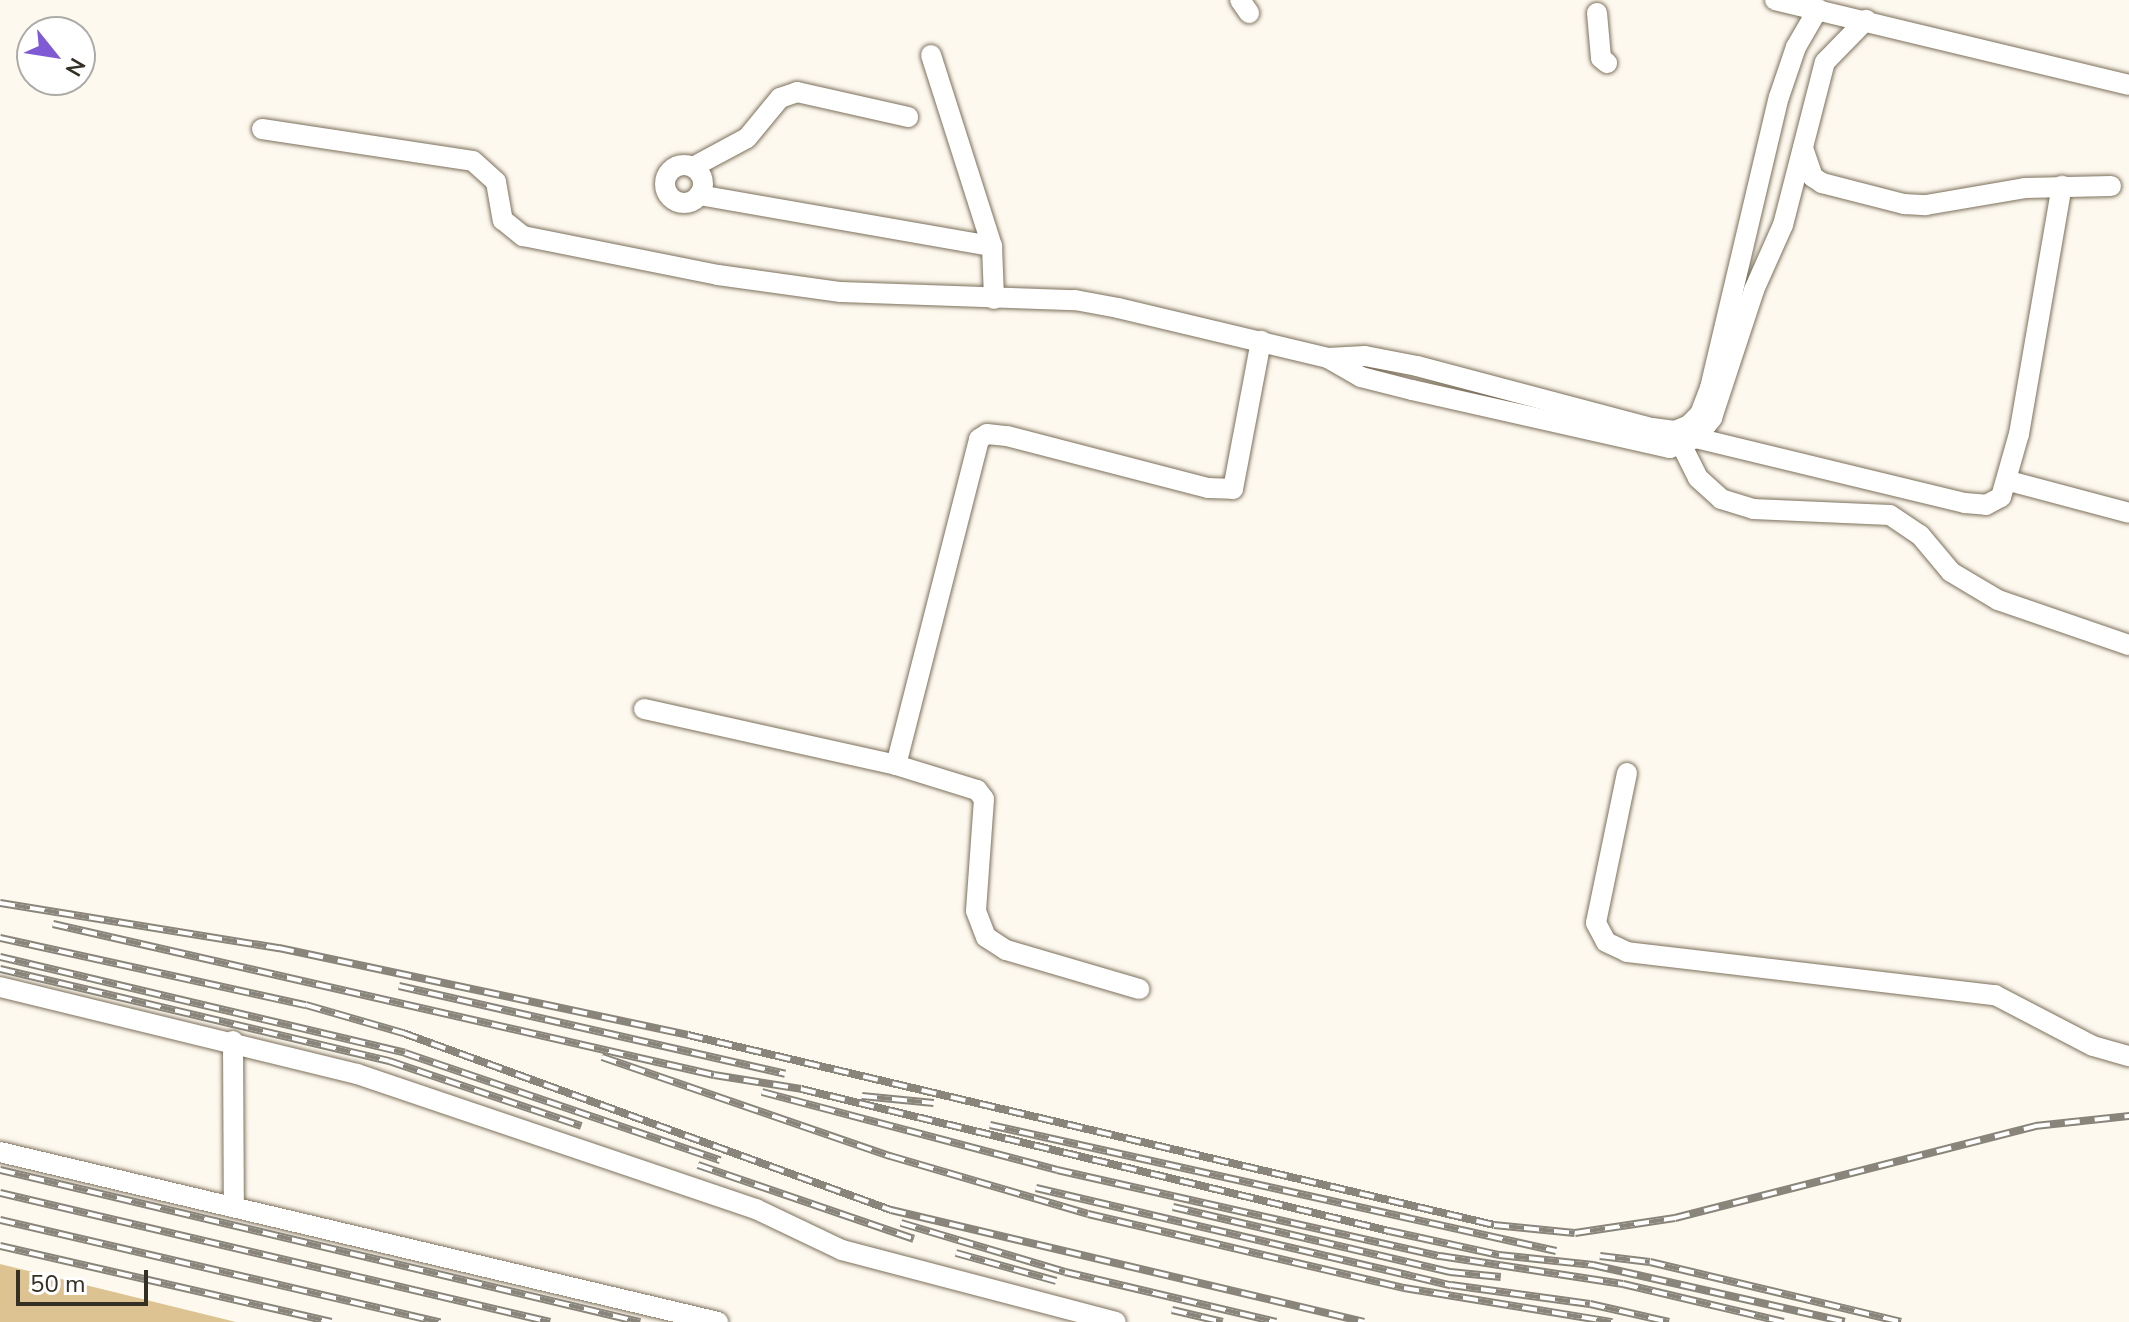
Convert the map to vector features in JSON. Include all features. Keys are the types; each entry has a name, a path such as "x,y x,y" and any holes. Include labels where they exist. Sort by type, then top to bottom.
{"lane":[{"path":"1775,0 2129,85"},
{"path":"1686,435 1700,414 1710,388 1779,97 1796,47 1818,9"},
{"path":"1597,13 1601,58 1607,63"},
{"path":"1686,435 1712,418 1754,290 1783,225 1825,62 1866,20"},
{"path":"931,55 992,246 994,299"},
{"path":"908,117 797,92 780,98 747,138 693,167 674,168 666,184 675,200 688,202 699,195 992,246"},
{"path":"262,129 473,161 496,182 503,220 523,236 718,275 841,292 1075,300 1328,358 1365,356 1417,366 1686,435 1986,505 2001,497 2009,481 2062,186"},
{"path":"1802,144 1813,177 1822,183 1904,204 2062,186 2111,186"},
{"path":"693,167 702,176 699,195"},
{"path":"896,765 979,439 987,434 1007,436 1226,492 1238,484 1261,341"},
{"path":"1686,435 1709,490 1738,506 1890,515 1920,535 1951,572 1998,600 2129,645"},
{"path":"2009,481 2129,513"},
{"path":"1890,515 1898,485"},
{"path":"644,709 896,765 977,790 984,799 976,911 986,937 1006,950 1139,989"},
{"path":"1627,773 1596,923 1606,942 1627,952 1995,995 2093,1046 2129,1056"},
{"path":"0,987 233,1041 421,1094 756,1209 842,1250 1116,1322"},
{"path":"233,1041 234,1207"},
{"path":"0,1152 718,1322"}],"shaded area":[{"path":"0,1264 236,1322 0,1322"}],"railway":[{"path":"0,903 279,948 688,1035 1494,1225 1575,1233 1675,1218 2035,1126 2129,1116"},
{"path":"53,924 714,1075 801,1089 1389,1231 1499,1255 1593,1265 1845,1322"},
{"path":"0,938 306,1005 403,1033 891,1210 1364,1322"},
{"path":"0,957 405,1053 720,1160"},
{"path":"0,969 389,1061 581,1126"},
{"path":"399,986 785,1074"},
{"path":"602,1057 890,1156 1088,1214 1404,1288 1612,1322"},
{"path":"762,1092 1057,1170 1440,1256 1623,1284 1784,1322"},
{"path":"862,1096 934,1103"},
{"path":"990,1125 1556,1251"},
{"path":"698,1165 914,1239"},
{"path":"0,1170 640,1322"},
{"path":"1036,1188 1451,1285 1590,1304 1669,1322"},
{"path":"0,1193 550,1322"},
{"path":"1173,1207 1450,1272 1501,1277"},
{"path":"0,1220 440,1322"},
{"path":"901,1223 1065,1272 1276,1322"},
{"path":"0,1246 331,1322"},
{"path":"956,1253 1056,1281"},
{"path":"1600,1256 1650,1262 1901,1322"},
{"path":"1172,1310 1223,1322"}]}
